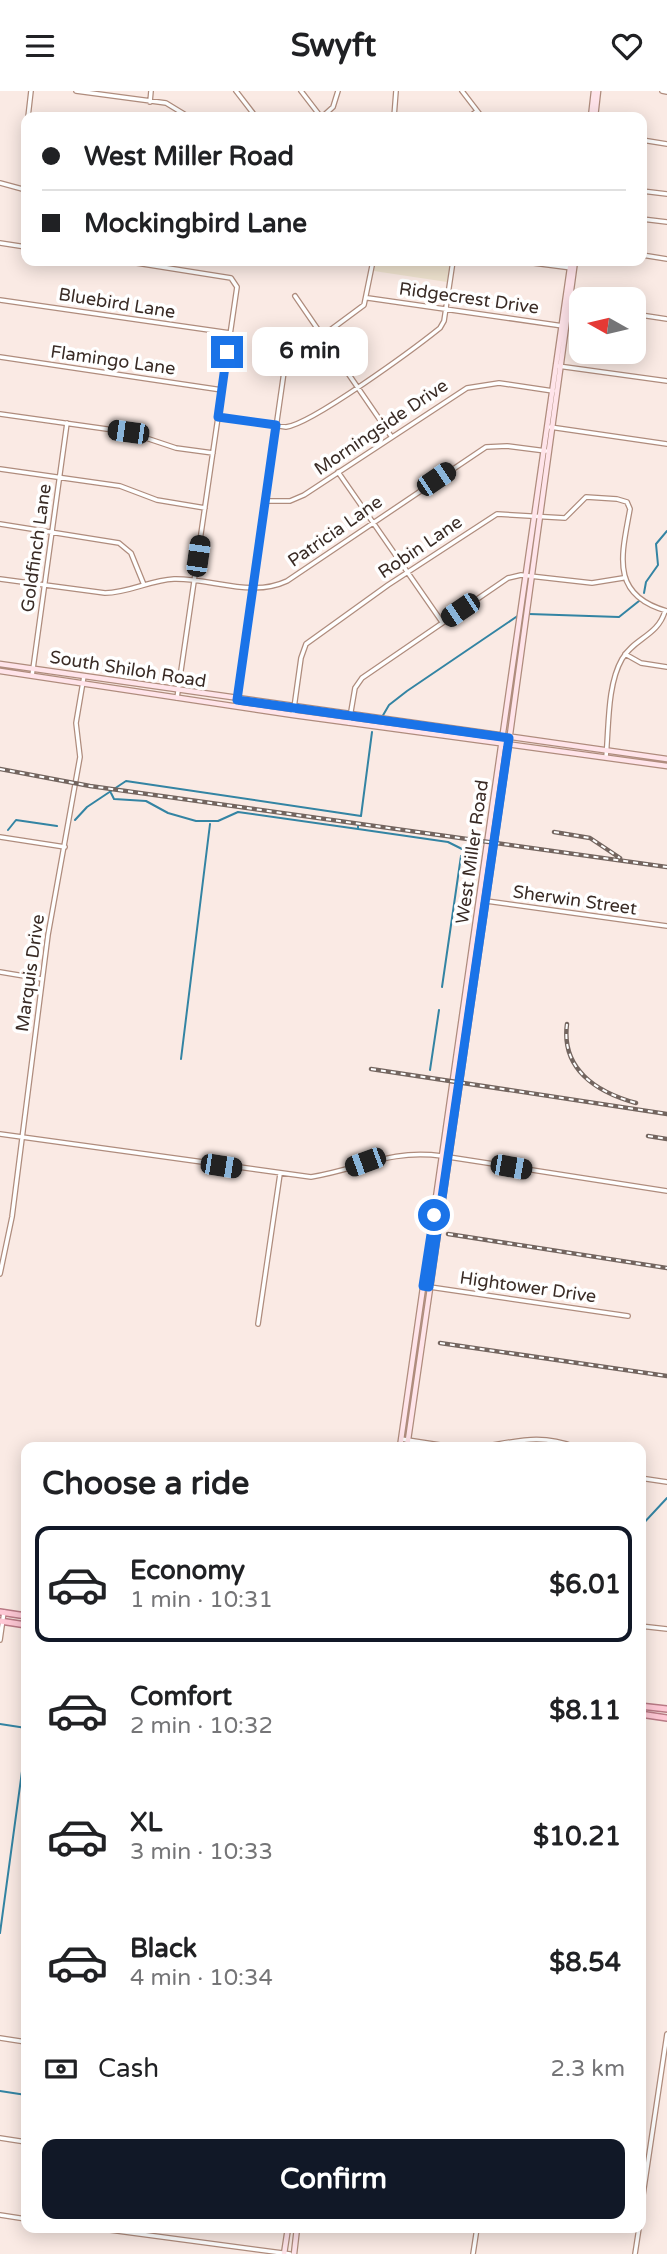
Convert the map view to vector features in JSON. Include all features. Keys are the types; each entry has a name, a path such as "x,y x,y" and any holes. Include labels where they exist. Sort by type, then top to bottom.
{"main road":[{"path":"594,112 596,91"},
{"name":"West Miller Road","path":"408,1441 442,1156 572,268"},
{"name":"West Miller Road","path":"401,1442 449,1157 509,741 528,576"},
{"name":"South Shiloh Road","path":"0,664 509,741 667,759"},
{"name":"South Shiloh Road","path":"0,671 349,723 502,740"},
{"name":"South Shiloh Road","path":"606,754 667,766"},
{"path":"2,1612 21,1615"},
{"path":"1,1621 21,1624"},
{"path":"646,1707 667,1709"},
{"path":"646,1715 667,1718"},
{"path":"284,2254 287,2233"},
{"path":"292,2254 296,2233"}],"street":[{"path":"29,112 31,91"},
{"path":"76,91 150,101 176,107 182,112"},
{"path":"150,101 152,91"},
{"path":"236,91 252,112"},
{"path":"301,91 317,112"},
{"path":"327,112 333,107 338,91"},
{"path":"394,112 396,91"},
{"path":"463,91 476,112"},
{"path":"647,141 667,143"},
{"path":"0,183 21,189"},
{"path":"647,192 667,194"},
{"path":"647,220 667,222"},
{"path":"0,243 21,246"},
{"path":"647,256 667,259"},
{"path":"168,266 231,278 237,287 177,698"},
{"path":"236,707 284,372 293,359 358,312 368,298 372,266"},
{"path":"218,417 295,426 440,328 446,310 452,266"},
{"path":"557,266 572,268"},
{"path":"295,296 391,436"},
{"name":"Ridgecrest Drive","path":"368,298 564,326"},
{"name":"Bluebird Lane","path":"0,300 230,333"},
{"path":"646,316 667,319"},
{"name":"Flamingo Lane","path":"0,357 222,390"},
{"path":"558,366 667,381"},
{"name":"Morningside Drive","path":"265,501 290,501 467,388 499,383 554,391"},
{"path":"0,414 128,432 176,447 213,453"},
{"name":"Goldfinch Lane","path":"32,676 67,423"},
{"path":"550,427 667,444"},
{"name":"Patricia Lane","path":"0,579 105,593 118,593 166,580 195,580 263,590 287,581 486,447 507,446 546,451"},
{"path":"0,469 120,486 157,500 205,508"},
{"path":"338,472 442,622"},
{"name":"Robin Lane","path":"293,715 301,658 306,644 407,572 497,513 565,518 586,497 607,497 627,502 630,509 621,562 624,578"},
{"path":"0,524 119,543 131,553 144,585"},
{"path":"349,723 355,688 362,678 508,578 528,576 592,583 624,578 641,597 666,611 655,631 625,654 617,670 606,754"},
{"path":"625,654 641,663 667,667"},
{"name":"Marquis Drive","path":"0,1274 10,1232 42,979 80,757 76,723 84,676"},
{"path":"0,837 65,847"},
{"name":"Sherwin Street","path":"479,900 667,926"},
{"path":"0,972 42,979"},
{"path":"0,1134 311,1177 406,1153 449,1157 667,1191"},
{"path":"258,1324 280,1174"},
{"name":"Hightower Drive","path":"426,1286 628,1317"},
{"path":"506,1442 531,1437 559,1442"},
{"path":"401,1439 416,1442"},
{"path":"646,1479 667,1482"},
{"path":"0,1640 2,1612"},
{"path":"646,1627 667,1629"},
{"path":"646,2175 667,2034"},
{"path":"0,2038 21,2041"},
{"path":"0,2139 21,2141"},
{"path":"0,2215 21,2218"},
{"path":"131,2233 292,2254"},
{"path":"473,2254 476,2233"},
{"path":"635,2254 638,2233"}],"shaded area":[{"path":"375,266 449,266 447,282 374,271"}],"waterway":[{"path":"644,593 646,582 658,565 656,544 667,531"},
{"path":"529,614 619,617 639,601"},
{"path":"382,717 389,705 407,691 519,615"},
{"path":"75,820 87,807 126,781 361,816 372,732"},
{"path":"111,793 114,799 146,801 168,813 196,821 218,821 238,812 358,829"},
{"path":"8,830 16,820 57,826"},
{"path":"181,1059 210,824"},
{"path":"358,826 358,829 448,842 462,849"},
{"path":"442,987 461,856"},
{"path":"430,1070 439,1010"},
{"path":"646,1521 667,1498"},
{"path":"0,1724 21,1727"},
{"path":"0,1933 21,1779"},
{"path":"0,2091 21,2094"}],"railway":[{"path":"0,769 90,786 667,867"},
{"path":"554,832 590,838 620,858"},
{"path":"567,1024 570,1054 584,1076 608,1092 636,1103"},
{"path":"371,1069 667,1114"},
{"path":"648,1136 667,1139"},
{"path":"448,1234 667,1268"},
{"path":"440,1343 667,1376"}],"route":[{"path":"227,352 218,417 276,425 237,700 509,738 456,1110 429,1287 426,1287 423,1286 434,1215"}]}
